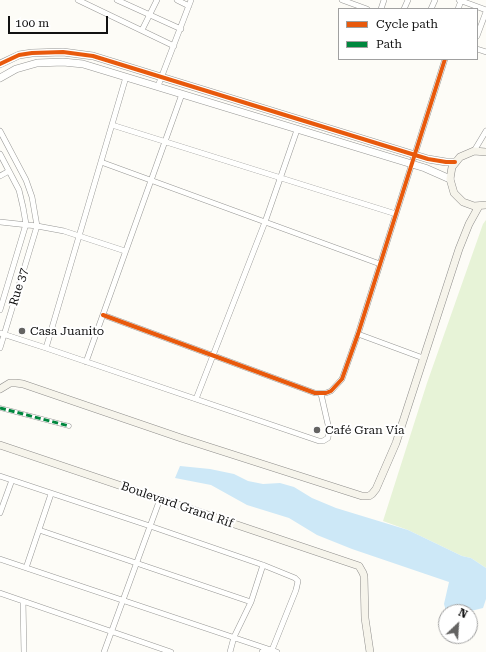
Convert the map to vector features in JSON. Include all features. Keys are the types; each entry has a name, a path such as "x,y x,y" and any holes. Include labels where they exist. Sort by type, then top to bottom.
{"main road":[{"path":"0,389 10,383 23,384 181,438 347,491 365,496 372,494 376,489 396,443 461,244 482,205 468,205 458,198 454,193 450,173 455,162 460,157 474,151 486,152"},
{"name":"Boulevard Grand Rif","path":"0,445 355,565 362,569 363,572 365,618 370,652"}],"street":[{"path":"78,0 174,46"},
{"path":"117,0 181,29"},
{"path":"142,30 157,0"},
{"path":"177,0 189,6"},
{"path":"158,86 192,0"},
{"path":"342,0 352,2 365,8"},
{"path":"460,0 486,11 478,33"},
{"path":"476,6 478,0"},
{"path":"1,63 26,54 63,52 98,57 436,161 455,162"},
{"path":"102,315 314,393 321,394 331,391 342,379 358,334 445,60"},
{"path":"0,78 24,66 37,63 52,62 83,64 412,164 436,172 450,179"},
{"path":"46,348 126,77"},
{"path":"86,362 125,251 152,182 182,94"},
{"path":"112,125 396,214"},
{"path":"196,399 265,222 298,130"},
{"path":"0,131 26,180 32,197 37,226"},
{"path":"474,151 486,131"},
{"path":"0,154 16,183 21,198 26,224"},
{"path":"100,162 380,264"},
{"path":"0,176 9,171"},
{"path":"0,222 26,224 79,235 125,251"},
{"name":"Rue 37","path":"0,310 26,224"},
{"name":"Rue 37","path":"0,348 2,334 37,226"},
{"path":"2,334 319,441 323,441 328,438 329,429 321,394"},
{"path":"358,334 423,358"},
{"path":"0,408 69,426"},
{"path":"0,476 150,526 291,576 298,581 275,651"},
{"path":"0,513 12,480"},
{"path":"26,568 51,494"},
{"path":"104,652 160,499"},
{"path":"39,530 251,602"},
{"path":"0,559 275,651"},
{"path":"230,652 234,637 251,602 263,565"},
{"path":"0,593 171,652"},
{"path":"23,602 24,652"},
{"path":"262,652 275,651"}],"green space":[{"path":"486,220 486,568 471,558 462,556 408,530 383,521 427,383 483,224"}],"water":[{"path":"180,466 210,469 234,474 248,481 263,484 280,483 294,487 312,498 336,508 408,530 462,556 471,558 486,568 486,599 483,608 478,609 478,604 444,604 449,582 352,549 317,535 289,518 247,505 211,485 175,478"}],"marked path":[{"path":"0,408 69,426"}],"cycle path":[{"path":"0,64 19,55 32,53 63,52 93,56 428,159 455,162"},
{"path":"103,315 315,393 326,393 331,391 342,379 358,334 445,60"}],"place":[{"name":"Casa Juanito","path":"22,331"},
{"name":"Café Gran Vía","path":"317,430"}]}
